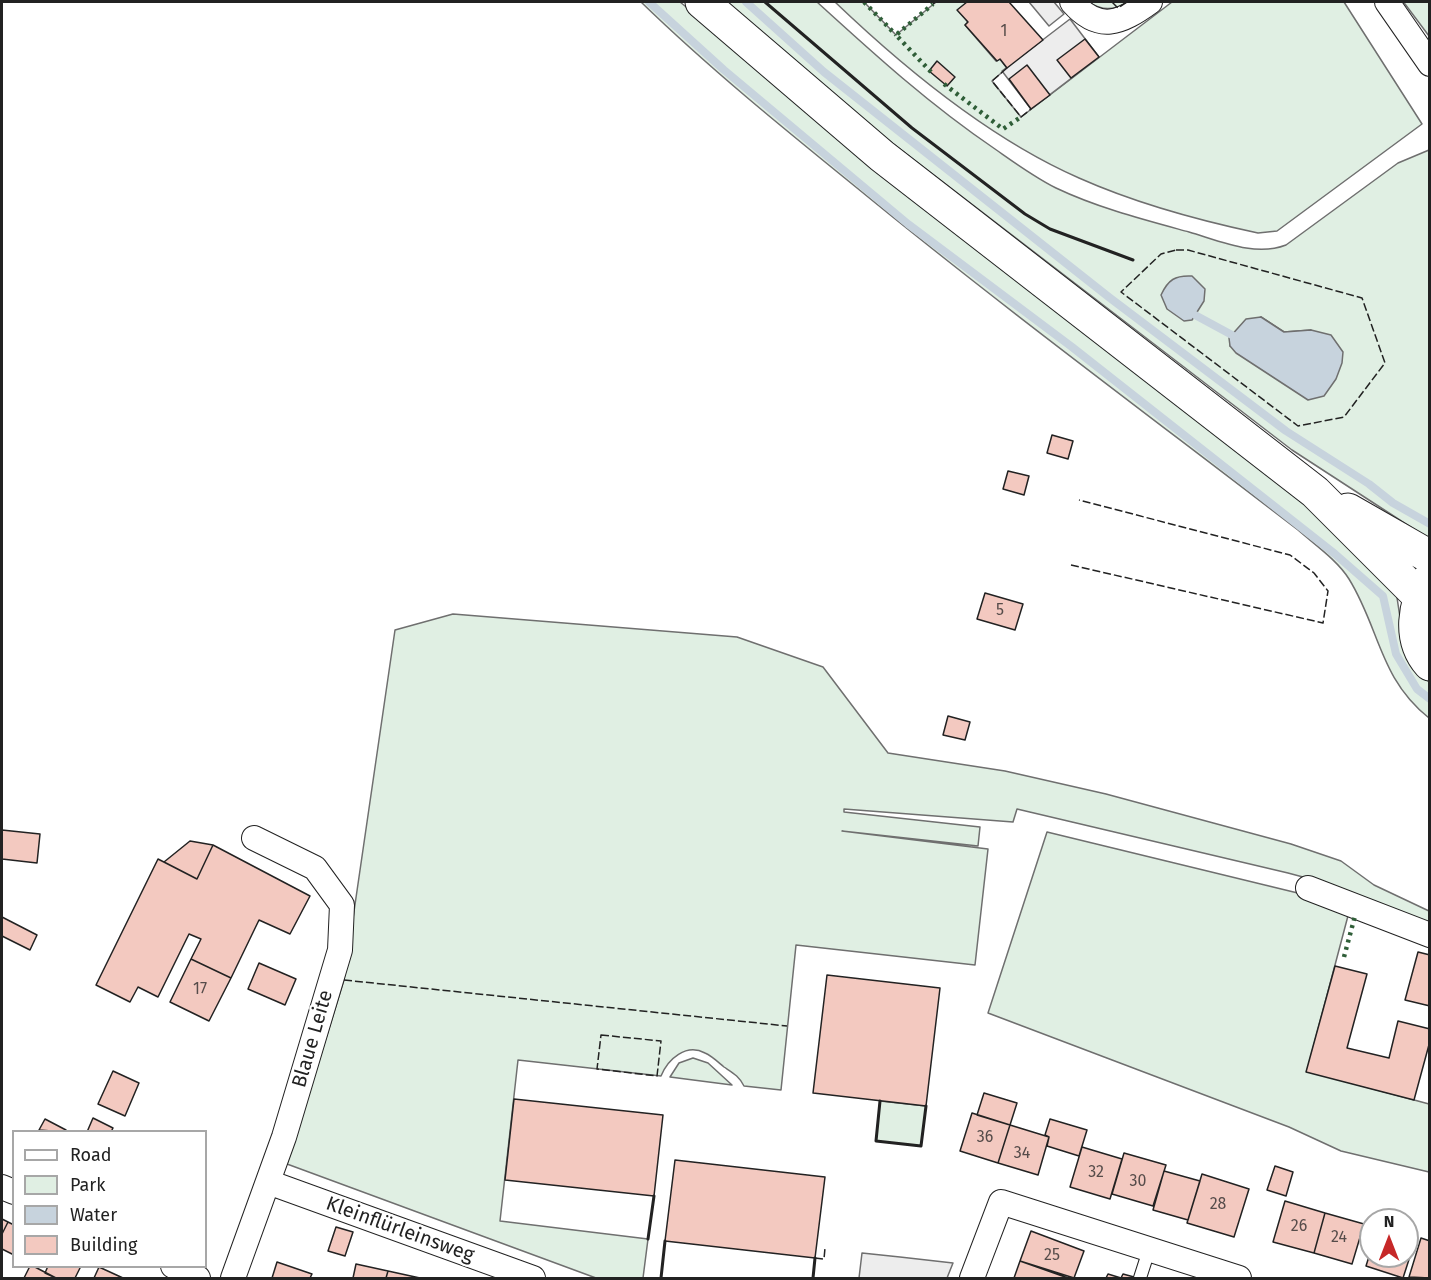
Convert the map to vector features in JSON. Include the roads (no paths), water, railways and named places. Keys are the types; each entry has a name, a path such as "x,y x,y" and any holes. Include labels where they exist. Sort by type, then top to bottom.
{"main road":[{"path":"702,2 882,156 1315,492 1424,587 1414,618 1417,640 1430,664"},
{"path":"1315,492 1430,557"}],"street":[{"path":"1072,2 1090,18 1102,22 1117,22 1129,17 1150,2"},
{"path":"1387,2 1430,64"},
{"name":"Blaue Leite","path":"233,1278 284,1137 340,950 342,905 315,868 254,838"},
{"path":"1308,888 1430,936"},
{"name":"Kleinflürleinsweg","path":"267,1182 533,1278"},
{"path":"972,1278 1001,1202 1239,1278"},
{"path":"176,1268 198,1278"}],"lane":[{"path":"1140,1278 1149,1250"}],"water":[{"path":"1181,276 1192,276 1205,289 1204,301 1192,320 1184,321 1167,309 1161,295 1173,280"},
{"path":"1261,317 1284,332 1311,330 1331,335 1343,352 1342,363 1336,379 1324,396 1308,400 1236,353 1230,346 1229,338 1246,319"}],"waterway":[{"path":"649,2 724,70 908,224 1072,347 1335,554 1383,596 1396,654 1417,689 1430,699"},
{"path":"746,2 824,72 1110,298 1286,431 1369,484 1393,503 1430,524"},
{"path":"1195,315 1232,335"}]}
